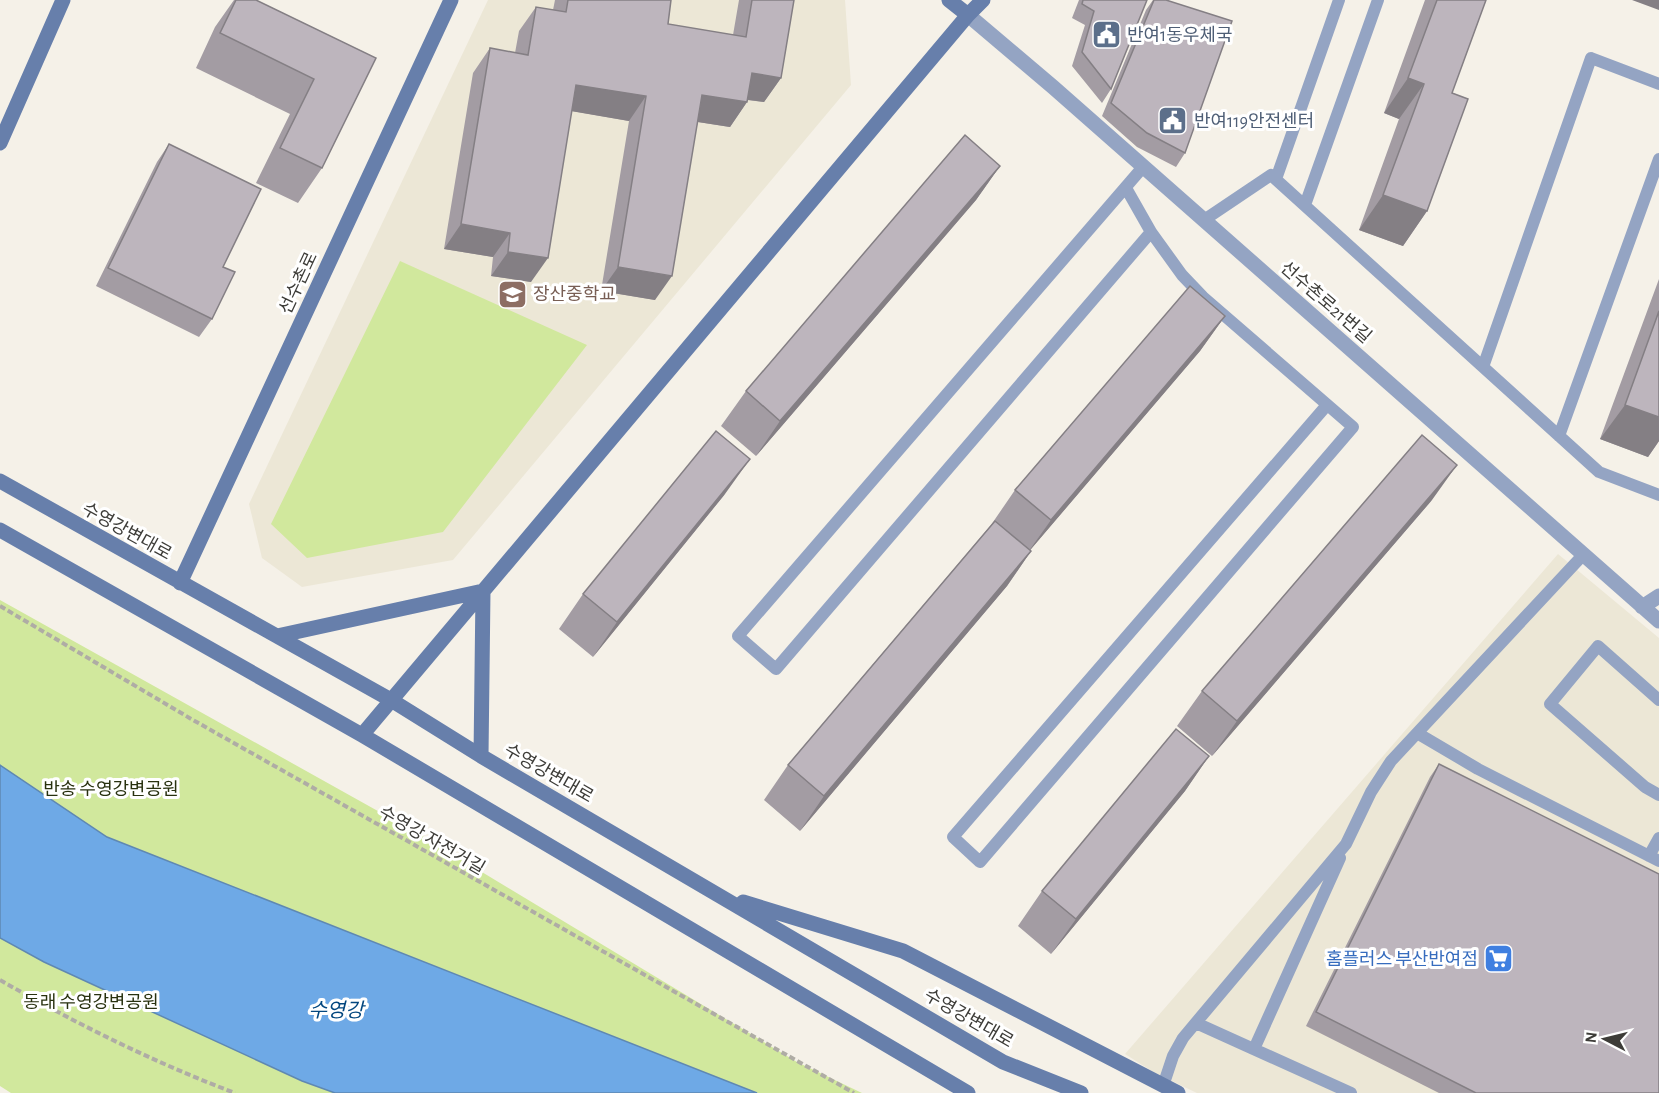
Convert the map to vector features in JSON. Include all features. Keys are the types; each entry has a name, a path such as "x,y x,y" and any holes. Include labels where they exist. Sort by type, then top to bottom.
{"main road":[{"path":"0,143 63,0"},
{"name":"선수촌로","path":"180,583 451,0"},
{"path":"949,0 968,15"},
{"path":"362,735 983,0"},
{"name":"수영강변대로","path":"0,482 391,700 481,756 1003,1062 1081,1093"},
{"path":"0,530 362,735 968,1093"},
{"path":"277,636 483,591"},
{"path":"481,756 483,591"},
{"path":"718,894 903,951 1178,1093"}],"street":[{"name":"선수촌로21번길","path":"968,15 1053,87 1659,621"},
{"path":"1642,607 1659,596"}],"lane":[{"path":"1276,179 1339,0"},
{"path":"1305,205 1378,0"},
{"path":"1483,367 1591,58 1659,84"},
{"path":"1559,436 1659,159"},
{"path":"1143,167 738,636 776,669 1151,232"},
{"path":"1204,220 1271,175 1599,472 1659,495"},
{"path":"1126,188 1151,232 1182,275 1203,297 1353,427 980,862 953,837 1327,405"},
{"path":"1254,1049 1346,844 1382,774 1583,555"},
{"path":"1659,700 1598,646 1550,704 1645,787 1659,795"},
{"path":"1418,733 1478,769 1654,858 1659,838"},
{"path":"1163,1086 1173,1056 1183,1038 1346,844"},
{"path":"1196,1023 1351,1093"}],"path":[{"name":"수영강 자전거길","path":"0,606 214,732 854,1093"},
{"path":"0,980 63,1017 194,1078 235,1093"}],"shaded area":[{"name":"장산중학교","path":"488,0 845,0 851,85 453,560 302,587 262,558 249,504"},
{"path":"1558,554 1659,638 1659,1093 1197,1093 1155,1073 1125,1054"}],"green space":[{"path":"400,261 587,345 443,532 307,558 271,524"},
{"name":"반송 수영강변공원","path":"0,600 419,834 797,1062 862,1093 11,1093 0,1086"}],"water":[{"name":"수영강","path":"0,765 107,837 757,1093 335,1093 302,1081 44,962 0,938"}],"building":[{"path":"236,0 256,0 376,58 322,168 280,148 314,79 220,33"},
{"path":"568,0 671,0 668,24 746,37 752,0 794,0 781,78 752,73 747,102 702,95 672,276 618,267 646,96 576,85 548,258 508,252 510,233 461,224 490,48 528,55 536,7 566,12"},
{"path":"1083,0 1147,0 1111,89 1082,52 1094,11 1082,4"},
{"path":"1154,0 1166,0 1232,21 1185,153 1147,133 1111,103"},
{"path":"1437,0 1486,0 1452,93 1468,99 1427,211 1383,195 1424,84 1408,78"},
{"path":"965,135 1000,166 780,421 746,391"},
{"path":"169,144 261,189 223,267 235,272 212,319 108,268"},
{"path":"1190,286 1225,316 1051,520 1015,490"},
{"path":"1659,311 1659,417 1625,405"},
{"path":"716,431 750,459 617,622 583,594"},
{"path":"1422,435 1457,465 1237,721 1202,691"},
{"path":"995,521 1031,551 824,796 788,765"},
{"path":"1176,729 1209,756 1076,919 1042,891"},
{"name":"홈플러스 부산반여점","path":"1439,764 1659,874 1659,1093 1476,1093 1316,1012"}],"place":[{"name":"반여1동우체국","path":"1106,35"},
{"name":"반여119안전센터","path":"1173,121"},
{"name":"장산중학교","path":"512,294"},
{"name":"홈플러스 부산반여점","path":"1499,959"}],"park label":[{"name":"동래 수영강변공원","path":"91,1002"}]}
